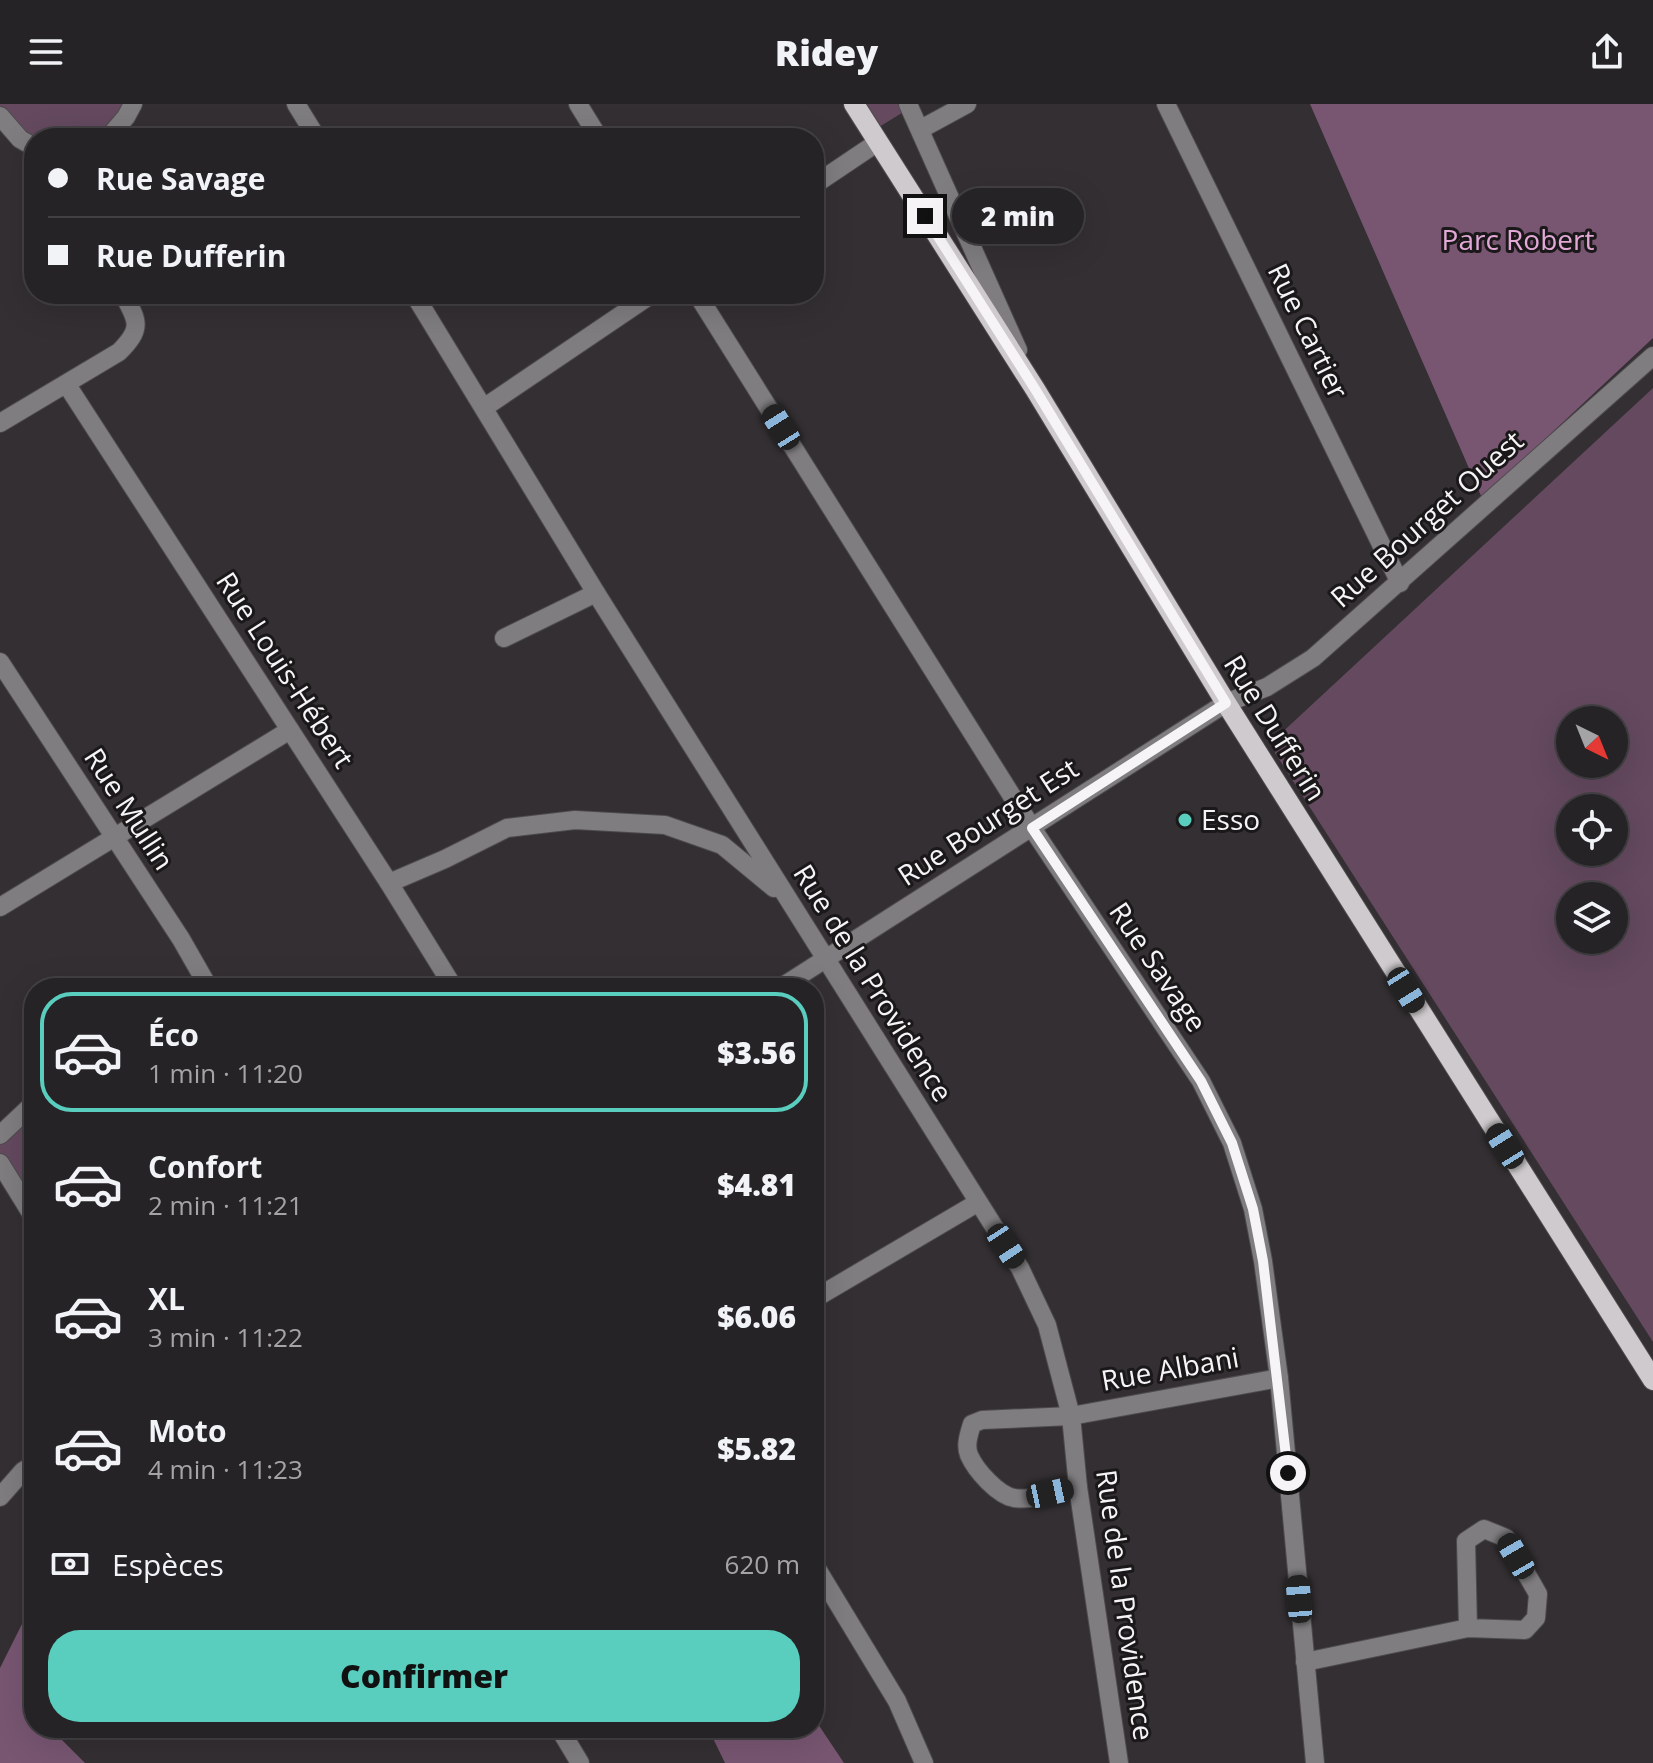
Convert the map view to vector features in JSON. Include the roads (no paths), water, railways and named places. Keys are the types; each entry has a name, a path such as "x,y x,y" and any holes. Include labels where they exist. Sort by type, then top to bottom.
{"main road":[{"name":"Rue Dufferin","path":"854,104 1035,389 1226,703 1653,1380"}],"street":[{"path":"117,128 133,104"},
{"path":"296,104 311,128"},
{"path":"578,104 593,128"},
{"path":"908,104 1035,389"},
{"path":"921,129 967,104"},
{"name":"Rue Cartier","path":"1166,104 1400,583"},
{"path":"3,126 24,140"},
{"path":"824,178 878,142"},
{"path":"0,423 119,352 135,331 137,319 129,304"},
{"name":"Rue de la Providence","path":"420,304 596,593 1020,1268 1047,1325 1071,1416 1078,1487 1119,1763"},
{"path":"485,407 637,304"},
{"name":"Rue Savage","path":"703,304 1032,828 1201,1081 1232,1143 1253,1209 1279,1378 1315,1763"},
{"name":"Rue Bourget Ouest","path":"1226,703 1267,687 1313,658 1653,356"},
{"name":"Rue Louis-Hébert","path":"67,385 448,978"},
{"path":"504,638 596,593"},
{"name":"Rue Mullin","path":"0,662 203,978"},
{"name":"Rue Bourget Est","path":"796,978 1226,703"},
{"path":"0,907 290,730"},
{"path":"389,883 507,828 575,820 665,825 722,845 786,897"},
{"path":"0,1135 24,1112"},
{"path":"0,1163 24,1202"},
{"path":"824,1293 977,1203"},
{"name":"Rue Albani","path":"1078,1487 1023,1498 1004,1495 983,1475 969,1455 967,1443 972,1424 982,1420 1071,1416 1279,1378"},
{"path":"0,1497 24,1470"},
{"path":"1305,1662 1468,1628 1525,1630 1536,1618 1538,1594 1506,1538 1484,1529 1466,1541 1468,1628"},
{"path":"824,1581 897,1701 924,1763"},
{"path":"565,1738 580,1763"}],"place":[{"name":"Esso","path":"1185,820"}],"park label":[{"name":"Parc Robert","path":"1518,240"}]}
